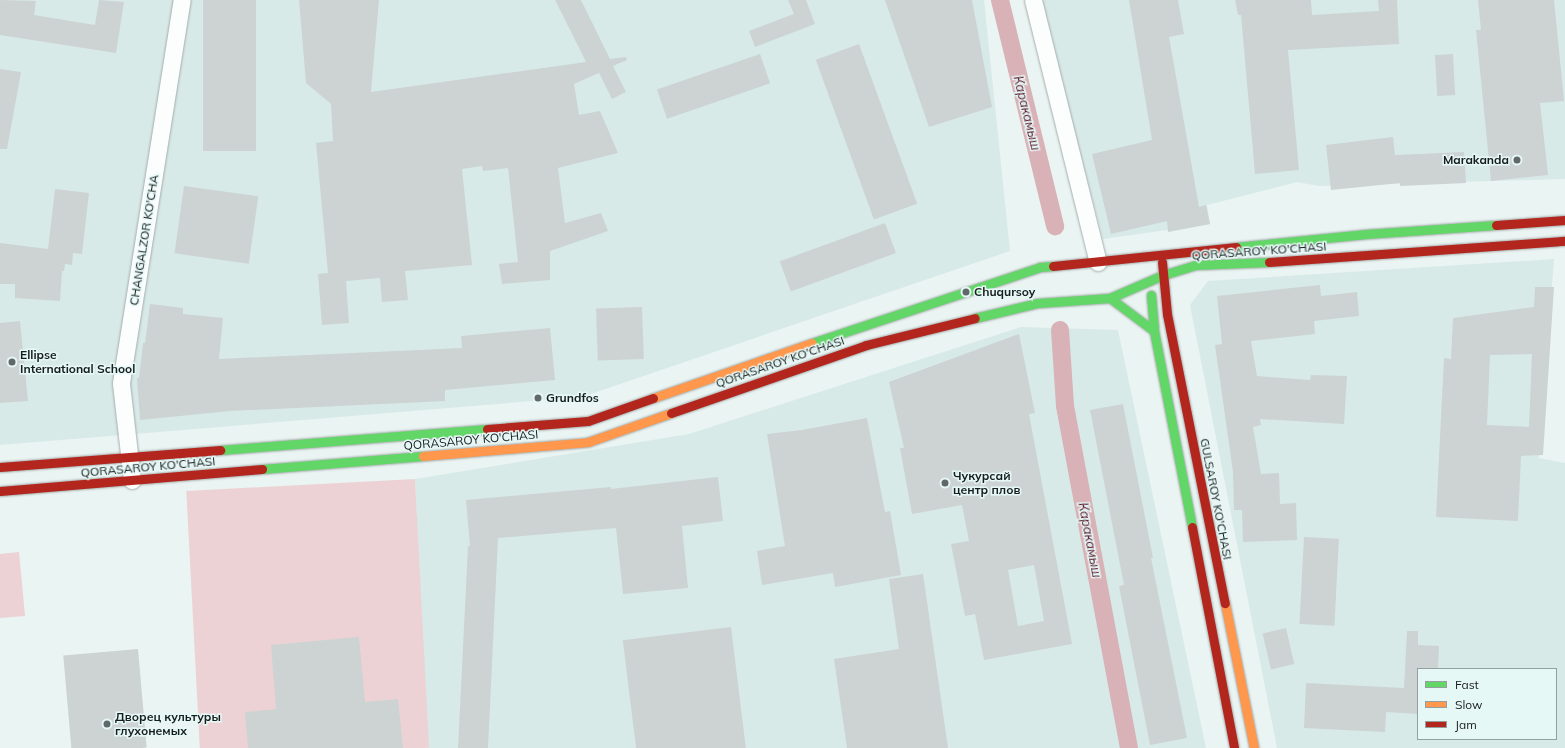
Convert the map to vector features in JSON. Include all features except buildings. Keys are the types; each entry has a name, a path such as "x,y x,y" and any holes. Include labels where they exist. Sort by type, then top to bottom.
{"main road":[{"name":"QORASAROY KO'CHASI","path":"0,491 588,442 866,345 1038,303 1110,298 1149,268 1161,254 1366,234 1565,220"},
{"name":"QORASAROY KO'CHASI","path":"0,467 588,421 795,349 1040,267 1090,263 1149,268 1163,274 1195,265 1247,264 1565,241"},
{"name":"GULSAROY KO'CHASI","path":"1161,254 1167,314 1254,748"},
{"path":"1149,268 1154,331 1234,748"},
{"path":"1110,298 1154,331"}],"street":[{"name":"CHANGALZOR KO'CHA","path":"132,480 121,383 182,0"},
{"path":"1033,0 1090,263"}],"shaded area":[{"path":"0,0 984,0 1010,251 582,397 0,445"},
{"path":"1040,0 1565,0 1565,179 1319,186 1297,182 1207,205 1210,224 1103,239"},
{"path":"1554,259 1539,458 1565,463 1565,748 1277,748 1190,305 1208,281"},
{"path":"1021,327 1118,330 1206,748 428,748 415,479 689,434"},
{"path":"415,479 429,748 200,748 186,491"},
{"path":"19,552 25,616 0,618 0,554"}],"waterway":[{"name":"Каракамыш","path":"1000,0 1055,226"},
{"name":"Каракамыш","path":"1060,330 1065,406 1129,748"}],"traffic: fast":[{"path":"1236,247 1366,234 1496,225"},
{"path":"975,318 1038,303 1110,298 1163,275 1195,265 1269,262"},
{"path":"812,343 1040,267 1053,266"},
{"path":"1151,295 1154,331 1192,527"},
{"path":"1110,298 1154,331"},
{"path":"220,450 487,429"},
{"path":"262,469 423,456"}],"traffic: slow":[{"path":"653,398 812,343"},
{"path":"423,456 588,442 671,413"},
{"path":"1225,603 1254,748"}],"traffic: jam":[{"path":"1496,225 1565,220"},
{"path":"1269,262 1565,241"},
{"path":"1053,266 1236,247"},
{"path":"1162,262 1167,314 1225,603"},
{"path":"671,413 866,345 975,318"},
{"path":"487,429 588,421 653,398"},
{"path":"0,467 220,450"},
{"path":"0,491 262,469"},
{"path":"1192,527 1234,748"}],"place":[{"name":"Marakanda","path":"1517,160"},
{"name":"Chuqursoy","path":"966,292"},
{"name":"Ellipse International School","path":"12,362"},
{"name":"Grundfos","path":"538,398"},
{"name":"Чукурсай центр плов","path":"945,483"},
{"name":"Дворец культуры глухонемых","path":"107,724"}]}
